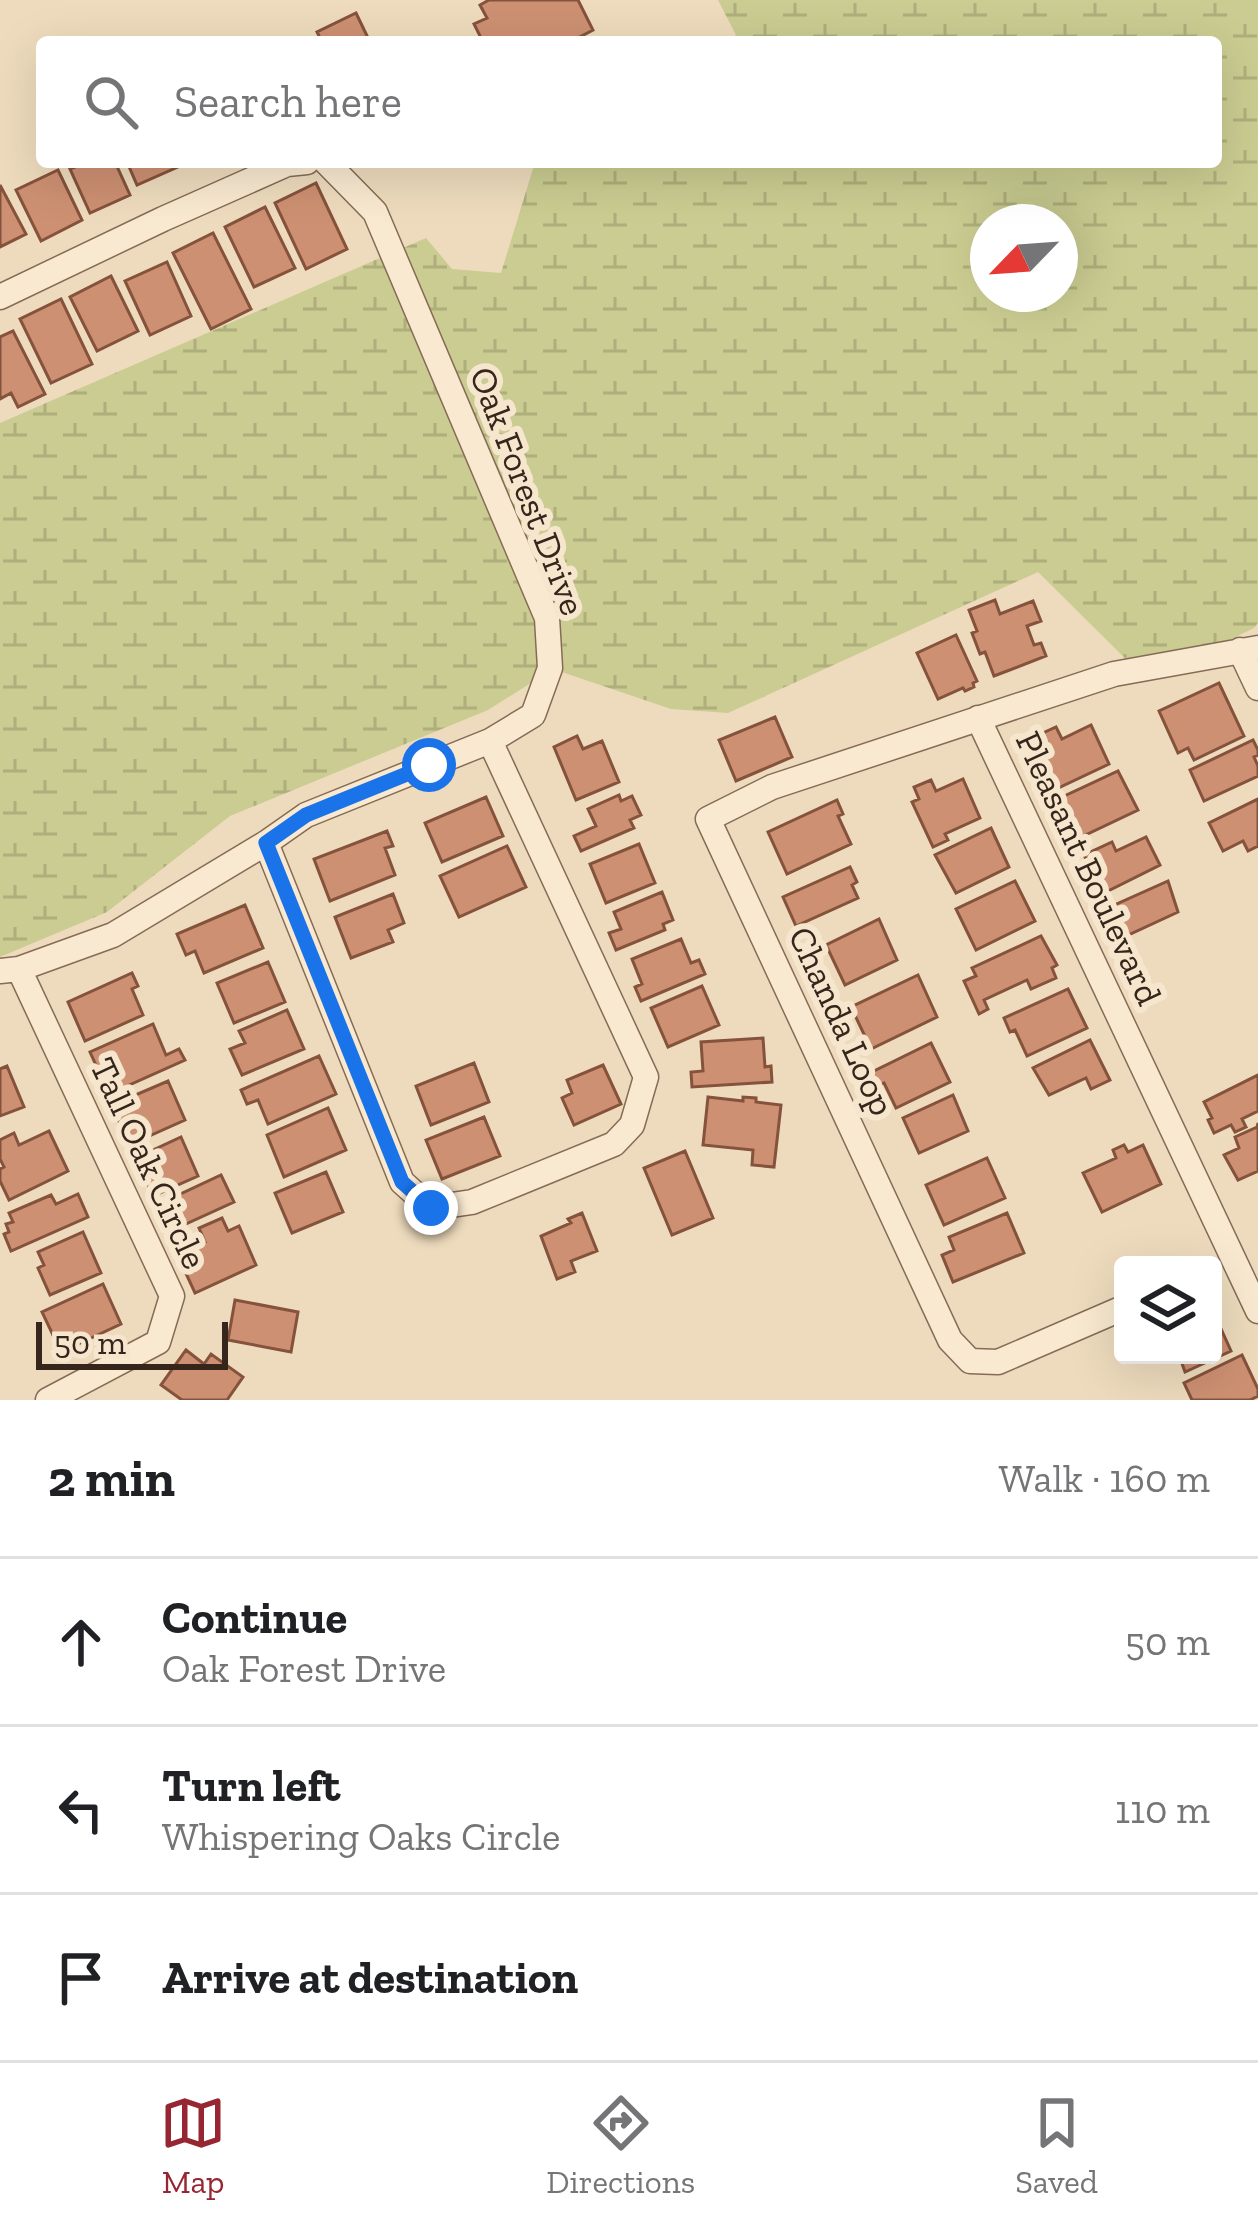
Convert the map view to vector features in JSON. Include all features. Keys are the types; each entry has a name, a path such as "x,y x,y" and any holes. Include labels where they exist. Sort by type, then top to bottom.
{"street":[{"path":"0,297 278,168"},
{"name":"Oak Forest Drive","path":"9,970 113,934 306,815 490,741 532,715 550,668 547,618 375,212 332,168"},
{"path":"1249,649 1258,688"},
{"name":"Pleasant Boulevard","path":"1249,649 1114,674 978,718 1223,1262 1258,1311"},
{"name":"Chanda Loop","path":"978,718 772,787 708,819 950,1340 970,1361 998,1362 1114,1312"},
{"path":"266,843 402,1182 431,1208 472,1202 614,1144 632,1125 646,1077 490,741"},
{"name":"Tall Oak Circle","path":"9,970 172,1296 158,1342 48,1400"}],"green space":[{"path":"718,0 1258,0 1258,623 1254,628 1147,680 1038,572 728,713 671,709 553,669 488,710 230,816 107,912 0,957 0,423 426,238 452,269 501,273 533,168 1222,168 1222,36 734,36"}],"building":[{"path":"489,0 578,0 593,30 582,36 480,36 474,24 487,18 480,5"},
{"path":"356,13 367,36 319,36 317,32"},
{"path":"118,168 130,195 90,213 70,169"},
{"path":"130,168 175,168 137,185"},
{"path":"58,170 82,220 41,241 16,190"},
{"path":"316,183 347,249 306,269 275,203"},
{"path":"0,185 26,234 0,247"},
{"path":"265,207 295,268 254,287 225,227"},
{"path":"213,233 251,309 211,329 173,253"},
{"path":"167,262 191,316 150,335 125,281"},
{"path":"111,276 138,331 97,351 70,297"},
{"path":"61,299 92,364 51,383 20,319"},
{"path":"13,331 45,394 18,407 11,393 0,399 0,337"},
{"path":"995,600 1000,614 1033,601 1041,621 1027,626 1034,645 1041,643 1046,656 994,676 972,633 977,631 969,610"},
{"path":"956,635 977,681 974,687 938,699 917,653"},
{"path":"1219,683 1244,736 1194,760 1188,748 1178,753 1159,711"},
{"path":"775,717 792,757 736,781 719,740"},
{"path":"1091,725 1109,764 1054,790 1030,739 1056,727 1062,739"},
{"path":"577,736 583,749 602,741 619,782 576,800 554,747"},
{"path":"1253,740 1258,776 1204,801 1190,770"},
{"path":"1118,771 1138,810 1077,839 1058,799"},
{"path":"963,779 980,818 945,834 948,840 933,847 912,802 919,799 914,787 931,780 936,791"},
{"path":"619,795 621,801 632,796 641,815 630,820 634,828 581,851 574,836 596,826 588,809"},
{"path":"486,797 503,836 442,862 425,823"},
{"path":"1258,799 1258,846 1248,851 1243,841 1223,851 1209,823"},
{"path":"837,800 843,814 838,816 851,844 787,874 768,832"},
{"path":"991,828 1009,867 956,893 935,855"},
{"path":"387,831 393,846 385,848 395,875 330,901 314,859"},
{"path":"1146,837 1160,865 1102,894 1084,855 1112,842 1116,851"},
{"path":"639,844 655,883 606,903 590,864"},
{"path":"507,846 526,887 459,917 440,876"},
{"path":"850,867 858,898 796,926 783,897"},
{"path":"1015,881 1035,921 976,950 956,909"},
{"path":"1168,881 1178,912 1124,937 1110,907"},
{"path":"662,892 673,920 663,924 665,930 616,950 609,933 621,929 614,912"},
{"path":"393,894 404,923 388,930 393,942 351,958 335,917"},
{"path":"245,905 263,948 204,973 195,951 186,955 177,934"},
{"path":"879,919 897,960 845,985 826,945"},
{"path":"1041,936 1057,965 1052,968 1056,978 1031,989 1027,980 984,1000 988,1009 979,1014 964,981 976,976 972,968"},
{"path":"681,939 691,963 699,960 705,974 641,1001 635,987 642,984 632,959"},
{"path":"268,962 285,1002 234,1023 217,983"},
{"path":"132,973 138,986 132,989 143,1015 85,1041 68,1002"},
{"path":"918,975 937,1017 871,1049 851,1007"},
{"path":"702,986 719,1025 668,1047 651,1008"},
{"path":"1068,989 1087,1028 1027,1056 1004,1018"},
{"path":"287,1010 304,1049 242,1075 230,1049 245,1043 239,1031"},
{"path":"153,1024 166,1055 179,1049 185,1060 109,1094 90,1052"},
{"path":"763,1038 765,1067 771,1066 772,1082 692,1087 691,1072 703,1071 701,1042"},
{"path":"1090,1040 1110,1080 1091,1089 1086,1078 1049,1095 1033,1068"},
{"path":"931,1043 950,1082 896,1108 884,1083 876,1087 870,1073"},
{"path":"319,1056 336,1094 268,1124 258,1100 247,1104 241,1090"},
{"path":"474,1063 489,1102 431,1125 416,1086"},
{"path":"603,1065 621,1104 574,1125 562,1098 572,1093 567,1080"},
{"path":"7,1066 24,1107 0,1116 0,1069"},
{"path":"1258,1075 1258,1111 1242,1119 1246,1127 1235,1132 1231,1125 1214,1133 1204,1102"},
{"path":"168,1081 185,1120 129,1145 112,1105"},
{"path":"953,1095 968,1131 919,1153 903,1118"},
{"path":"708,1097 756,1098 756,1102 781,1105 774,1167 752,1165 753,1150 703,1145"},
{"path":"328,1108 346,1150 284,1177 267,1135"},
{"path":"484,1117 500,1156 442,1179 426,1140"},
{"path":"1258,1123 1258,1171 1238,1180 1224,1155 1239,1148 1235,1137"},
{"path":"49,1131 68,1171 9,1200 0,1181 4,1167 0,1140 14,1133 19,1145"},
{"path":"181,1137 198,1176 153,1196 136,1158"},
{"path":"1124,1145 1128,1152 1143,1145 1161,1184 1102,1212 1083,1173 1116,1158 1113,1150"},
{"path":"685,1151 713,1218 672,1235 644,1168"},
{"path":"987,1158 1005,1198 944,1225 926,1185"},
{"path":"326,1172 343,1212 292,1233 275,1193"},
{"path":"221,1175 234,1202 177,1228 171,1215 162,1219 155,1206"},
{"path":"78,1194 88,1217 11,1251 4,1234 9,1232 6,1224 13,1222 9,1213 51,1195 56,1204"},
{"path":"582,1213 597,1251 571,1261 575,1272 557,1279 541,1236"},
{"path":"1007,1213 1024,1253 953,1282 942,1255 954,1250 949,1237"},
{"path":"222,1218 228,1231 239,1226 256,1265 195,1293 177,1254 205,1242 199,1228"},
{"path":"83,1232 101,1273 50,1295 38,1268 44,1265 38,1252"},
{"path":"103,1284 121,1324 61,1352 42,1312"},
{"path":"235,1300 298,1312 291,1352 228,1340"},
{"path":"1222,1331 1231,1351 1222,1355"},
{"path":"186,1350 204,1364 211,1354 243,1377 227,1400 182,1400 161,1385"},
{"path":"1242,1355 1258,1396 1192,1400 1184,1383"}],"route":[{"path":"429,765 306,815 266,843 402,1182 431,1208"}]}
